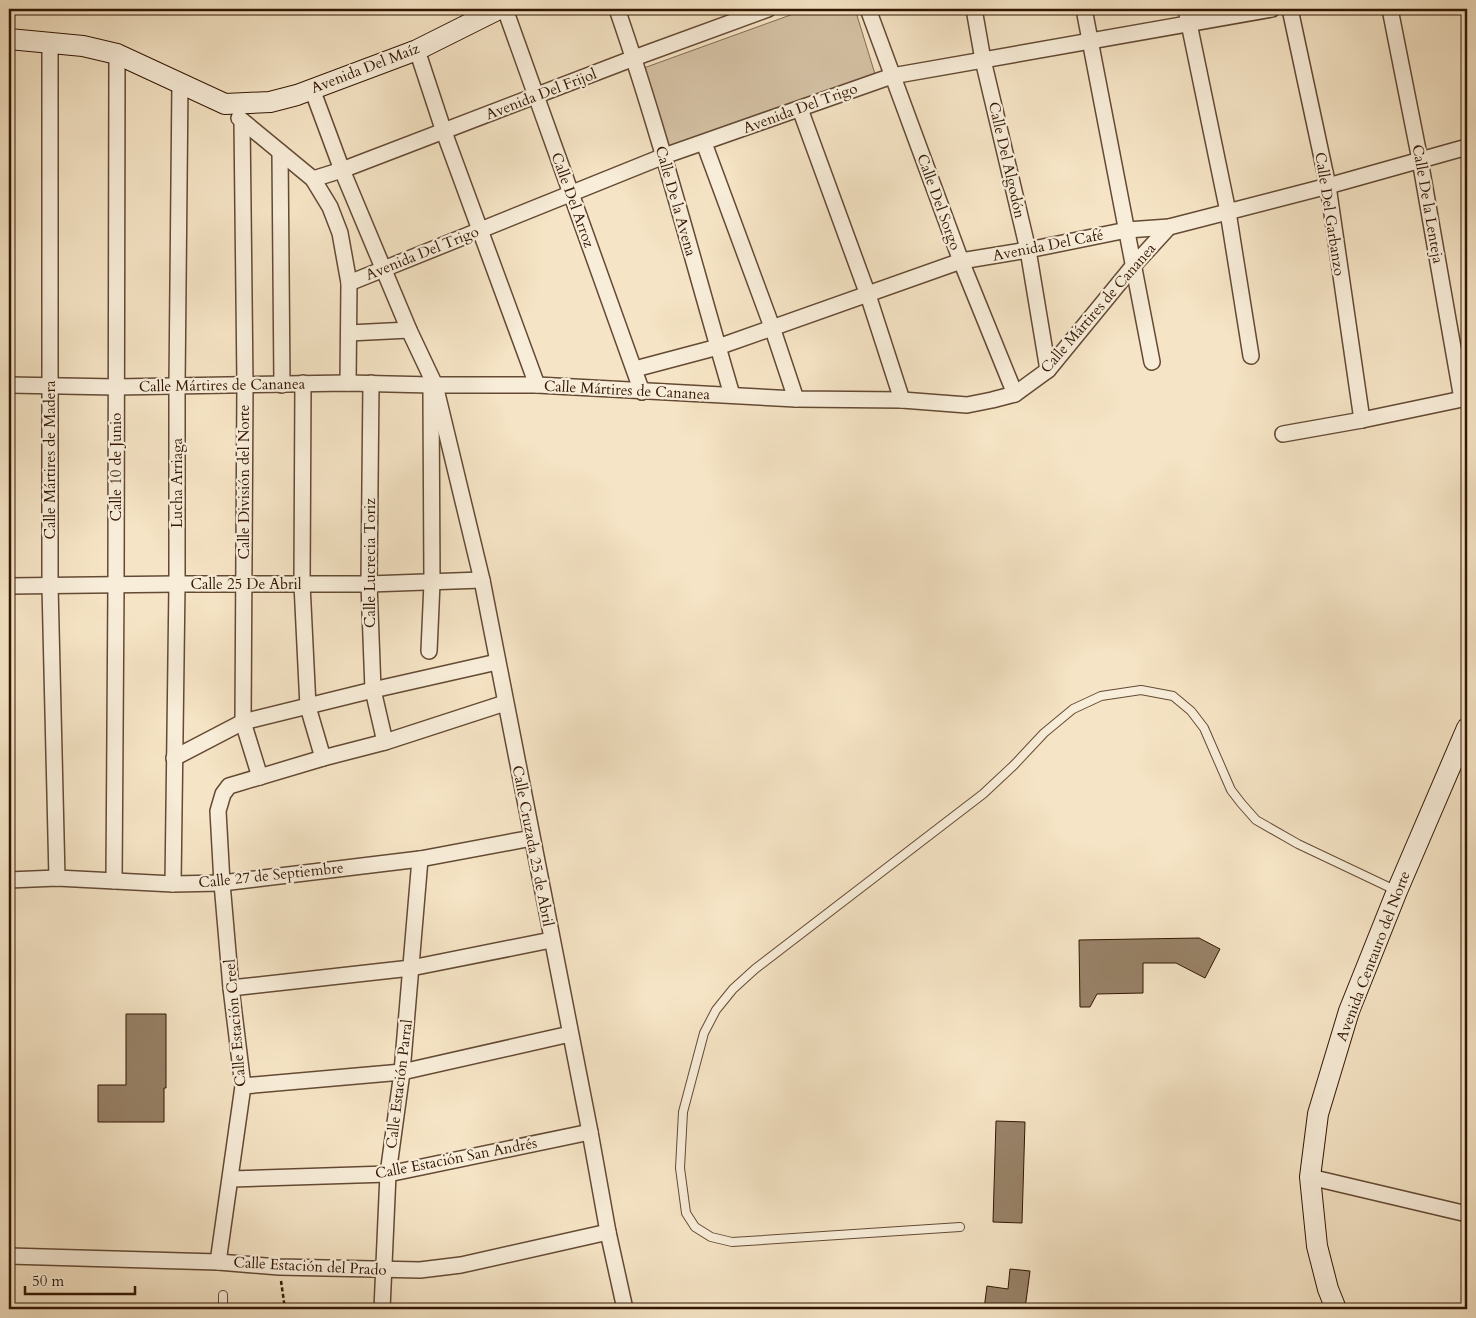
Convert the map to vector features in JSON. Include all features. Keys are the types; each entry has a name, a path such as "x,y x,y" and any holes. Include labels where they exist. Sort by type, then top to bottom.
{"main road":[{"name":"Avenida Del Maíz","path":"225,104 270,102 312,89 417,50 499,9"},
{"path":"9,39 50,41 117,54 225,104"},
{"name":"Avenida Centauro del Norte","path":"1336,1309 1328,1289 1317,1246 1310,1177 1318,1114 1346,1020 1397,891 1467,728"}],"street":[{"name":"Calle Del Arroz","path":"505,9 642,392"},
{"name":"Calle De la Avena","path":"617,9 664,156 732,395"},
{"name":"Avenida Del Frijol","path":"313,179 444,132 634,58 768,9"},
{"name":"Calle Del Sorgo","path":"868,9 961,261 1015,394"},
{"name":"Calle Del Algodón","path":"974,9 983,60 1028,250 1048,370"},
{"path":"1084,9 1152,362"},
{"name":"Avenida Del Trigo","path":"349,283 664,156 892,76 1090,40 1187,16 1272,9"},
{"name":"Calle Del Garbanzo","path":"1290,9 1328,186 1362,420"},
{"name":"Calle De la Lenteja","path":"1390,9 1465,398"},
{"path":"1187,16 1228,212 1252,356"},
{"name":"Calle Mártires de Madera","path":"50,41 50,586 57,878"},
{"path":"417,50 444,132 537,385"},
{"name":"Calle 10 de Junio","path":"114,881 117,54"},
{"name":"Lucha Arriaga","path":"173,884 178,584 177,386 180,82"},
{"path":"312,89 342,170 433,385 432,583 429,651"},
{"path":"225,104 242,121 313,179 330,207 340,233 349,283 348,382"},
{"path":"800,109 868,295 902,400"},
{"name":"Calle División del Norte","path":"242,121 245,384 243,722 260,777"},
{"path":"704,143 772,327 796,399"},
{"name":"Avenida Del Café","path":"635,369 718,347 961,261 1127,230 1170,227 1328,186 1467,147"},
{"path":"280,152 282,384"},
{"name":"Calle Mártires de Cananea","path":"9,385 116,387 348,382 433,385 537,385 642,392 796,399 902,400 968,405 1015,394 1048,370 1134,265 1170,227"},
{"path":"349,333 409,330"},
{"path":"303,383 302,584 308,707 323,758"},
{"name":"Calle Lucrecia Toriz","path":"371,383 369,584 373,690 385,742"},
{"name":"Calle Cruzada 25 de Abril","path":"433,385 482,580 608,1232 625,1309"},
{"path":"1283,434 1362,420 1465,398"},
{"name":"Calle 25 De Abril","path":"9,586 369,584 482,580"},
{"path":"174,758 243,722 497,662"},
{"path":"260,777 385,742 505,703"},
{"name":"Calle Estación Creel","path":"218,1262 243,1086 231,988 218,811 223,794 229,786 260,777"},
{"name":"Calle 27 de Septiembre","path":"9,880 57,878 173,884 222,883 420,859 532,838"},
{"name":"Calle Estación Parral","path":"382,1309 382,1270 388,1174 402,1072 420,859"},
{"path":"231,988 411,968 551,940"},
{"path":"243,1086 402,1072 570,1034"},
{"name":"Calle Estación San Andrés","path":"231,1179 388,1174 590,1132"},
{"path":"1310,1177 1467,1214"},
{"name":"Calle Estación del Prado","path":"9,1256 218,1262 279,1267 420,1270 461,1265 608,1232"}],"lane":[{"path":"960,1227 732,1242 711,1237 695,1227 686,1213 680,1168 683,1112 704,1033 716,1010 733,989 755,969 983,794 1044,733 1073,709 1101,696 1141,690 1173,696 1191,711 1204,728 1232,790 1256,820 1298,844 1397,891"},
{"path":"223,1295 223,1309"}],"path":[{"path":"279,1267 285,1309"}],"shaded area":[{"path":"807,9 855,9 875,74 669,147 641,69"}],"building":[{"path":"1199,938 1220,949 1205,978 1176,963 1143,963 1143,993 1097,994 1090,1007 1080,1007 1079,940"},
{"path":"126,1014 166,1014 164,1122 98,1122 98,1085 126,1085"},
{"path":"996,1121 1025,1122 1022,1223 993,1222"},
{"path":"1010,1269 1030,1271 1025,1309 984,1309 987,1286 1008,1289"}]}
